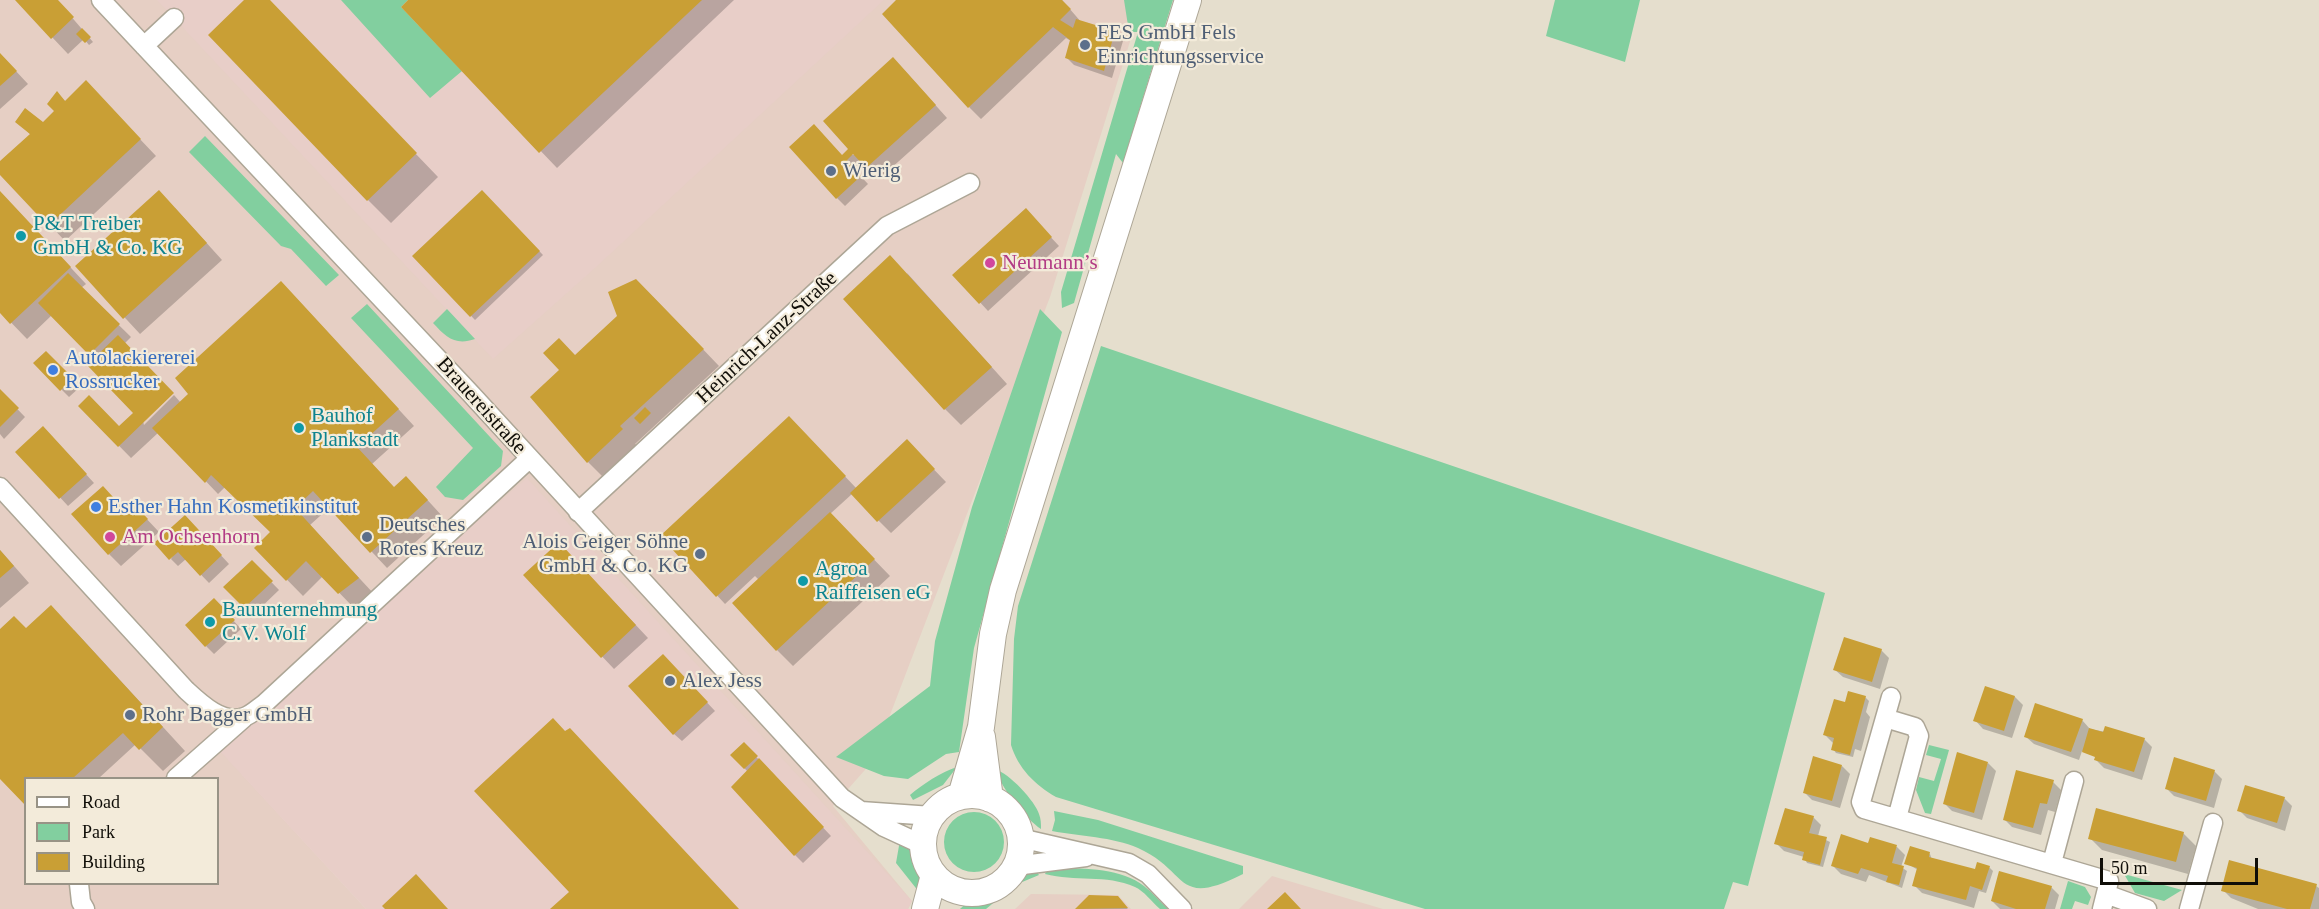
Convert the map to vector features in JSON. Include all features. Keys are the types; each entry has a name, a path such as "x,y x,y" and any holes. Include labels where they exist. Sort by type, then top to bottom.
{"street":[{"name":"Brauereistraße","path":"101,0 464,387 842,798 884,827 923,844"},
{"path":"961,796 981,727 993,634 1003,590 1188,0"},
{"path":"144,46 174,18"},
{"name":"Heinrich-Lanz-Straße","path":"578,512 887,225 970,183"},
{"path":"177,777 243,718 264,704 529,459"},
{"path":"0,487 198,701 221,715 243,718"},
{"path":"1891,697 1860,802 1864,809 2109,881 2104,902 2147,909"},
{"path":"1885,718 1915,727 1919,736 1896,818"},
{"path":"981,727 990,799"},
{"path":"2052,864 2074,781"},
{"path":"961,796 990,799 1010,814 1020,838 1016,866 1006,879 993,888 954,900 951,888 934,875 926,862 923,844 924,830 932,816 950,800 961,796"},
{"path":"861,811 932,816"},
{"path":"2189,909 2213,824"},
{"path":"1020,838 1129,863 1148,874 1182,909"},
{"path":"1016,866 1097,856"},
{"path":"925,909 934,875"},
{"path":"78,885 81,902 85,909"}],"shaded area":[{"path":"0,0 1143,0 1050,297 872,762 833,806 912,901 908,909 241,773 366,909 0,909"},
{"path":"157,0 884,0 595,268 493,359"},
{"path":"527,478 912,901 908,909 366,909 216,747"},
{"path":"1272,876 1383,909 1239,909"},
{"path":"1031,894 1118,895 1131,909 1015,909"}],"green space":[{"path":"341,0 408,0 401,7 462,71 430,98"},
{"path":"1124,0 1173,0 1123,163 1116,154 1074,303 1062,308 1061,292 1138,32 1129,32"},
{"path":"1555,0 1640,0 1625,62 1546,36"},
{"path":"205,136 339,275 326,286 291,249 281,246 189,152"},
{"path":"367,304 503,451 501,466 463,500 445,497 436,487 473,448 351,318"},
{"path":"447,309 475,339 456,341 433,323"},
{"path":"1040,309 1062,332 974,648 959,752 946,754 908,779 884,776 836,757 930,686 935,641 972,507"},
{"path":"1101,346 1825,593 1748,886 1733,882 1724,909 1425,909 1056,797 1041,787 1018,761 1011,745 1014,639 1018,606"},
{"path":"1929,745 1949,750 1931,814 1925,813 1916,790 1919,777 1934,781 1941,759 1926,755"},
{"path":"957,767 943,785 913,800 910,795 939,775"},
{"path":"996,770 1021,788 1033,802 1040,816 1041,829 1015,802"},
{"path":"1054,811 1098,820 1243,866 1243,874 1221,884 1205,888 1193,887 1184,883 1155,857 1128,844 1052,831 1055,820"},
{"path":"968,812 980,812 996,820 1002,830 1004,842 1002,854 996,864 980,872 968,872 952,864 944,848 944,836 952,820"},
{"path":"900,840 908,845 918,857 922,871 923,897 896,863"},
{"path":"1048,868 1098,870 1123,875 1144,886 1168,909 1160,909 1142,891 1124,883 1045,874"},
{"path":"1036,871 1039,875 1015,885 986,909 960,909 969,902 1003,889 1023,876"},
{"path":"2124,874 2182,890 2164,901 2135,893"},
{"path":"2068,881 2085,887 2091,897 2088,905 2075,901 2072,909 2060,909"}],"building":[{"path":"15,0 58,0 74,17 51,39"},
{"path":"244,0 270,0 417,153 367,201 208,35"},
{"path":"408,0 702,0 539,153 401,7"},
{"path":"896,0 1062,0 1071,9 1060,20 1073,28 1076,19 1115,31 1104,71 1065,58 1070,40 1053,27 968,108 882,14"},
{"path":"82,28 91,37 85,43 76,34"},
{"path":"0,53 17,71 0,86"},
{"path":"893,57 936,105 866,168 853,154 847,160 861,176 836,199 789,147 814,124 842,155 848,149 823,121"},
{"path":"86,80 141,139 48,226 0,175 0,161 30,134 15,122 25,108 43,122 54,111 47,104 57,91 65,101"},
{"path":"159,190 207,243 123,319 75,266"},
{"path":"482,190 540,251 470,317 412,256"},
{"name":"P&T Treiber GmbH & Co. KG","path":"0,191 71,267 10,324 0,313"},
{"path":"1026,208 1052,237 979,304 952,275"},
{"path":"890,255 992,367 944,410 843,299"},
{"path":"68,273 120,324 89,355 38,303"},
{"path":"636,279 704,349 620,426 623,429 587,463 530,397 559,370 543,353 559,338 575,355 617,316 608,292"},
{"name":"Bauhof Plankstadt","path":"281,281 399,409 357,447 394,487 406,476 428,500 370,553 313,491 295,508 359,578 338,594 306,561 286,581 254,548 270,532 211,475 205,483 152,428 188,394 175,378"},
{"path":"118,335 174,393 118,447 78,406 89,395 119,426 133,413 87,365"},
{"name":"Autolackiererei Rossrucker","path":"46,351 73,378 60,391 33,363"},
{"path":"0,389 19,408 0,427"},
{"path":"645,407 651,413 640,424 634,418"},
{"path":"789,416 846,476 716,597 660,536"},
{"path":"43,426 87,474 59,499 15,452"},
{"path":"907,439 935,469 877,522 850,493"},
{"name":"Am Ochsenhorn","path":"103,486 123,508 131,501 148,519 108,555 71,514"},
{"name":"Agroa Raiffeisen eG","path":"830,512 875,559 776,651 732,603"},
{"path":"185,515 222,555 200,576 178,552 169,560 154,543"},
{"path":"559,542 636,625 601,658 523,575"},
{"path":"0,550 14,566 0,578"},
{"path":"252,560 273,581 244,608 223,587"},
{"name":"Bauunternehmung C.V. Wolf","path":"214,598 235,620 205,647 185,625"},
{"path":"51,605 163,727 139,750 123,733 74,777 24,777 24,804 0,779 0,629 14,616 26,628"},
{"path":"1844,637 1882,649 1872,682 1833,670"},
{"path":"663,654 708,702 673,735 628,686"},
{"path":"1985,686 2015,696 2004,731 1973,721"},
{"path":"1848,691 1866,696 1850,755 1831,750 1834,738 1823,735 1834,699 1845,702"},
{"path":"2035,703 2083,719 2071,752 2024,737"},
{"path":"553,718 565,731 570,728 739,909 550,909 569,892 474,791"},
{"path":"2105,726 2145,738 2134,772 2094,760 2095,757 2082,752 2089,728 2103,732"},
{"path":"744,742 758,756 744,769 730,755"},
{"path":"1957,752 1988,762 1974,813 1943,804"},
{"path":"1813,756 1842,765 1832,801 1803,793"},
{"path":"2174,757 2215,770 2206,801 2165,789"},
{"path":"759,758 824,827 794,856 731,787"},
{"path":"2016,770 2054,780 2047,804 2040,803 2033,828 2003,820"},
{"path":"2245,785 2285,797 2277,823 2237,811"},
{"path":"1785,808 1814,816 1809,833 1827,837 1820,865 1802,860 1804,852 1774,844"},
{"path":"2096,808 2184,832 2176,862 2088,839"},
{"path":"1841,834 1868,843 1870,837 1897,845 1892,863 1904,866 1899,885 1886,882 1888,876 1861,868 1858,874 1831,866"},
{"path":"1910,846 1930,852 1929,857 1975,869 1977,862 1990,866 1982,890 1970,886 1966,900 1912,886 1917,868 1904,864"},
{"path":"2229,860 2317,884 2310,909 2287,909 2221,891"},
{"path":"1999,871 2052,886 2045,909 2016,909 1991,901"},
{"path":"416,874 448,909 385,909 382,906"},
{"path":"1285,892 1301,909 1267,909"},
{"path":"1089,895 1118,896 1128,908 1075,909"}],"place":[{"name":"FES GmbH Fels Einrichtungsservice","path":"1085,45"},
{"name":"Wierig","path":"831,171"},
{"name":"P&T Treiber GmbH & Co. KG","path":"21,236"},
{"name":"Neumann’s","path":"990,263"},
{"name":"Autolackiererei Rossrucker","path":"53,370"},
{"name":"Bauhof Plankstadt","path":"299,428"},
{"name":"Esther Hahn Kosmetikinstitut","path":"96,507"},
{"name":"Am Ochsenhorn","path":"110,537"},
{"name":"Deutsches Rotes Kreuz","path":"367,537"},
{"name":"Alois Geiger Söhne GmbH & Co. KG","path":"700,554"},
{"name":"Agroa Raiffeisen eG","path":"803,581"},
{"name":"Bauunternehmung C.V. Wolf","path":"210,622"},
{"name":"Alex Jess","path":"670,681"},
{"name":"Rohr Bagger GmbH","path":"130,715"}]}
